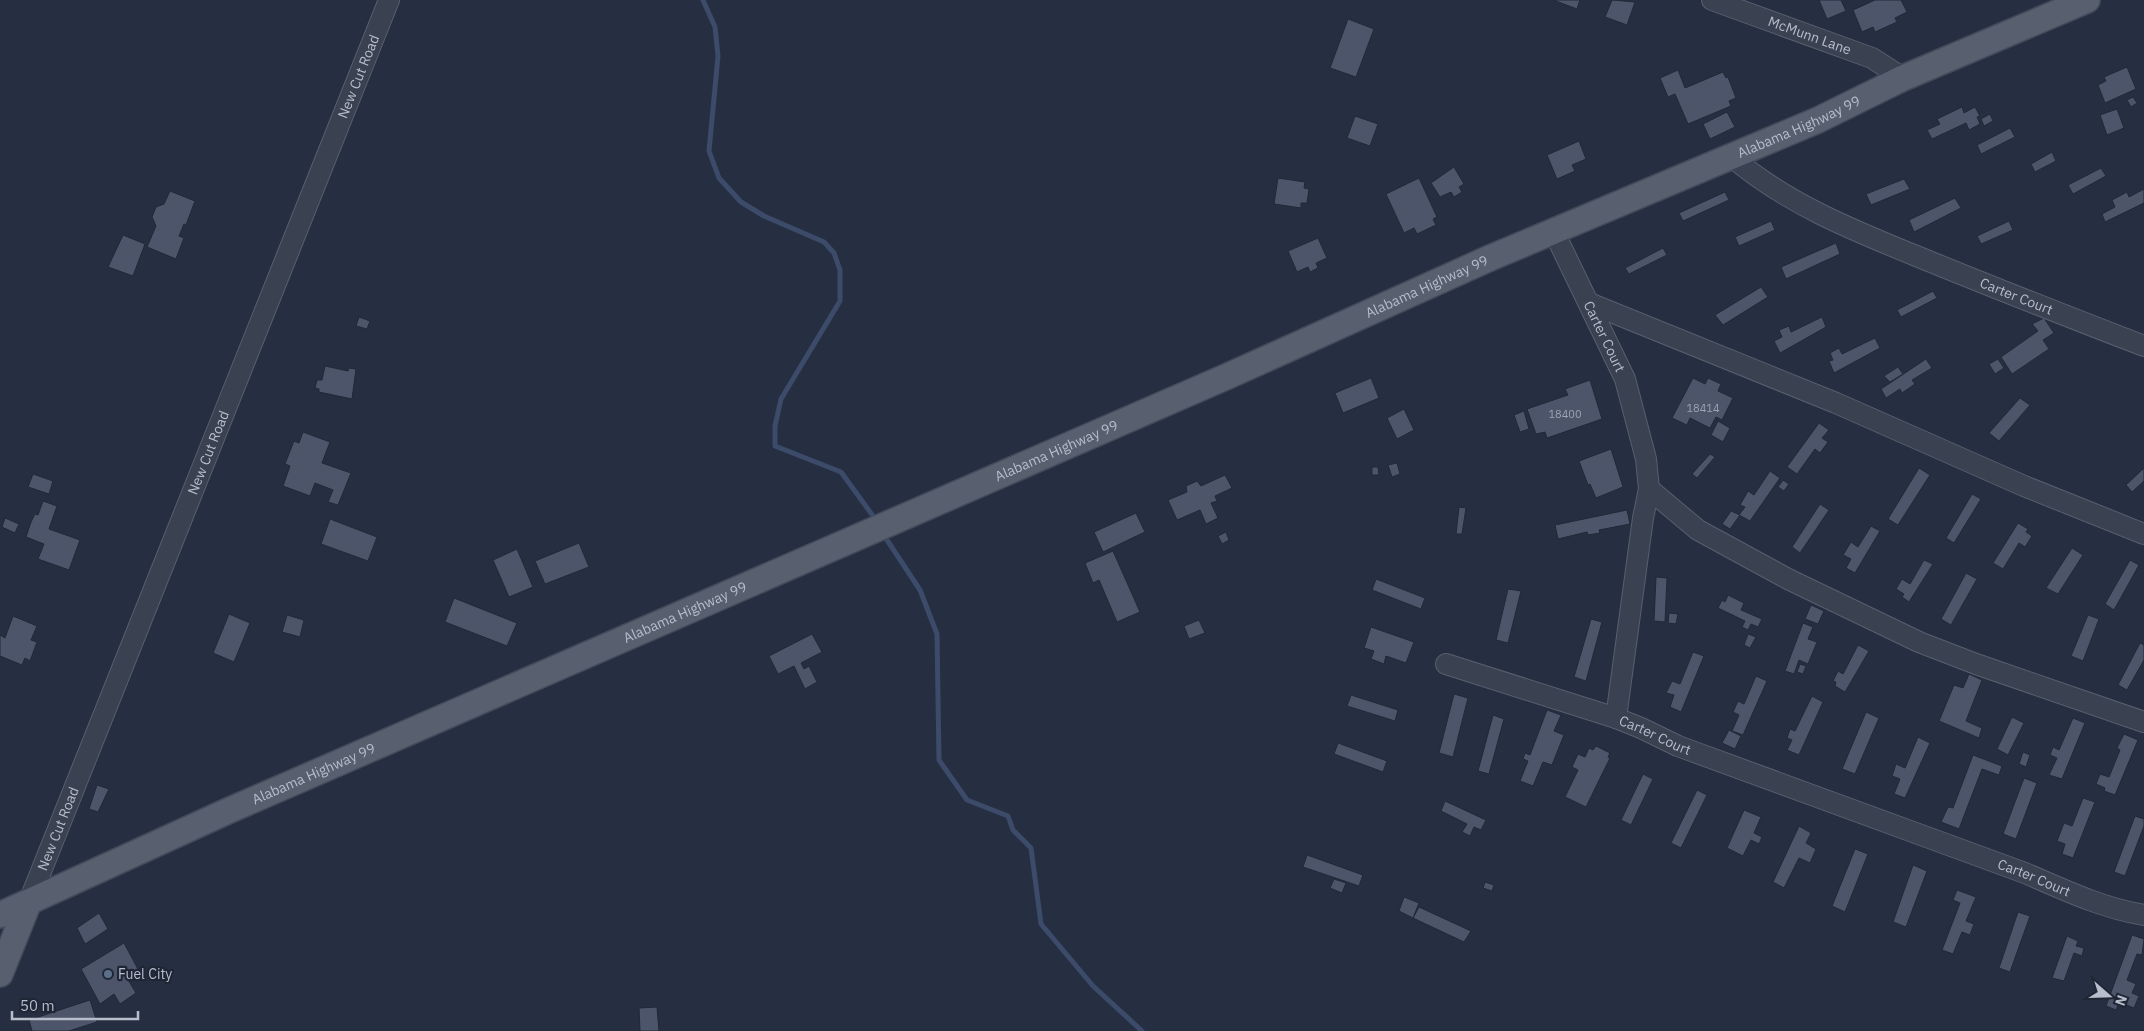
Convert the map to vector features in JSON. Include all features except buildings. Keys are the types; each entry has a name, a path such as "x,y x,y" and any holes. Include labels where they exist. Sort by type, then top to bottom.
{"main road":[{"name":"Alabama Highway 99","path":"0,915 28,904 230,810 1228,376 1490,258 1818,120 2060,5 2087,0"},
{"path":"0,974 28,904"}],"street":[{"name":"New Cut Road","path":"28,904 389,0"},
{"name":"McMunn Lane","path":"1712,0 1872,58 1903,78"},
{"name":"Carter Court","path":"1732,157 1754,176 1778,192 1870,237 2144,346"},
{"name":"Carter Court","path":"1554,232 1625,379 1646,459 1650,489 1643,518 1616,718 1678,746 2025,873 2082,897 2120,911 2144,915"},
{"path":"1589,303 1836,403 2024,486 2144,534"},
{"path":"1650,489 1698,530 1788,579 1919,642 1976,664 2144,722"},
{"path":"1446,664 1616,718"}],"waterway":[{"path":"703,0 715,27 718,56 709,151 719,178 741,202 764,216 824,242 834,253 840,270 840,301 781,399 775,426 775,446 841,472 873,516"},
{"path":"887,540 920,590 937,634 939,760 967,800 1008,816 1013,830 1031,848 1041,924 1093,986 1142,1031"}],"place":[{"name":"Fuel City","path":"108,974"}]}
